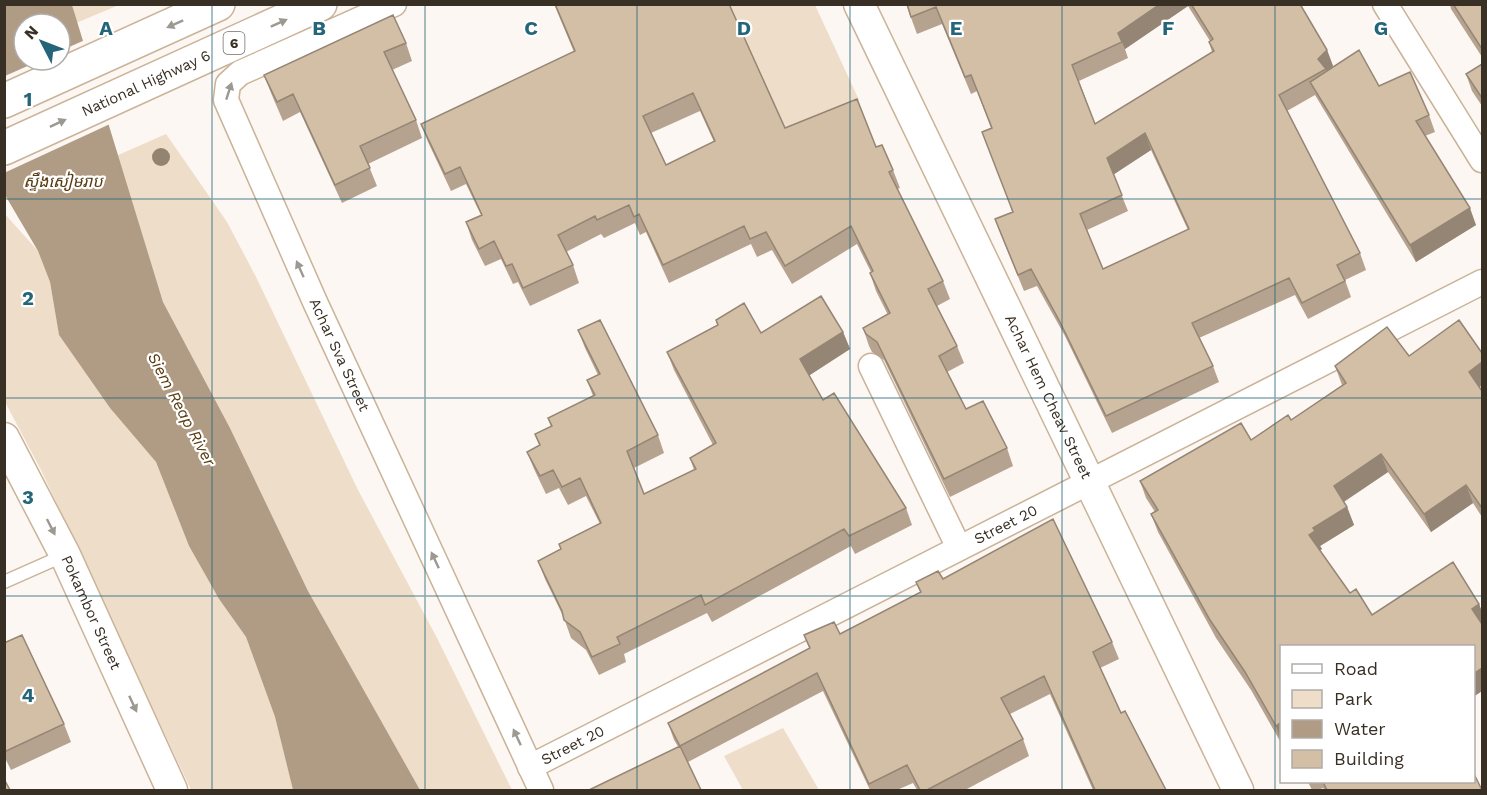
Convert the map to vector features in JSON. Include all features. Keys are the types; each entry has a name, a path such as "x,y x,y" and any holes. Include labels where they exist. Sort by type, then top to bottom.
{"main road":[{"path":"4,101 218,4"},
{"name":"National Highway 6","path":"4,148 320,4"}],"street":[{"name":"Achar Sva Street","path":"394,4 240,73 228,84 226,100 315,302 541,790"},
{"name":"Achar Hem Cheav Street","path":"859,4 1238,790"},
{"path":"1385,4 1482,160"},
{"name":"Street 20","path":"530,767 1482,283"},
{"path":"871,366 958,548"},
{"name":"Pokambor Street","path":"4,438 65,555 172,790"}],"lane":[{"path":"4,582 65,555"}],"green space":[{"path":"72,4 119,5 76,23"},
{"path":"725,5 815,5 859,100 785,134"},
{"path":"166,134 227,222 256,277 358,490 437,638 512,790 420,790 308,591 230,428 163,302 116,156"},
{"path":"4,213 38,251 50,282 59,335 110,408 156,462 189,546 219,599 246,637 275,717 293,790 191,790 41,470 5,402"},
{"path":"783,728 819,790 743,790 724,756"}],"water":[{"name":"ស្ទឹងសៀមរាប","path":"5,5 72,5 163,302 230,428 308,591 420,790 293,790 275,717 246,637 219,599 189,546 156,462 110,408 59,335 50,282 38,251 5,195"}],"pier":[{"path":"85,40 110,124 4,173 5,76 14,72 72,72 72,46"}],"building":[{"path":"555,4 729,4 785,128 857,99 876,147 882,145 893,170 889,172 943,281 928,289 957,346 939,356 966,409 983,401 1007,448 944,479 877,342 866,334 863,328 890,313 870,273 873,271 851,226 785,266 766,232 750,239 744,226 663,265 639,214 634,217 629,205 597,220 595,216 558,235 573,265 523,288 512,264 506,266 494,241 479,249 466,222 482,215 460,167 445,174 421,124 575,51","holes":["693,93 715,141 666,165 643,116"]},
{"path":"907,4 1160,4 1118,33 1122,42 1072,65 1095,124 1214,51 1209,42 1213,39 1191,4 1300,4 1327,50 1318,59 1326,69 1279,95 1360,253 1337,265 1345,281 1302,303 1289,278 1192,323 1213,366 1106,416 1031,269 1018,275 995,219 1013,212 982,132 992,128 971,75 965,77 936,7 911,17","holes":["1145,133 1189,229 1103,269 1080,214 1122,195 1107,158"]},
{"path":"1453,4 1482,4 1482,49"},
{"path":"393,15 406,43 384,52 416,120 360,146 370,168 335,185 293,94 277,102 264,75"},
{"path":"1359,50 1379,86 1410,72 1429,115 1416,121 1470,208 1410,245 1310,82"},
{"path":"1482,64 1482,98 1466,74"},
{"path":"821,296 843,332 800,359 823,400 834,393 906,508 849,536 844,529 705,605 701,595 617,637 620,644 592,657 580,632 564,620 538,561 561,549 559,544 601,523 580,478 562,487 553,470 540,476 527,452 540,445 535,434 552,426 548,418 595,395 587,380 600,374 578,330 600,320 658,435 627,451 644,494 696,469 690,458 716,443 667,352 718,325 716,320 744,303 761,333"},
{"path":"1459,320 1482,353 1482,362 1469,372 1482,391 1482,508 1466,485 1424,514 1381,454 1334,486 1347,507 1313,528 1315,531 1309,535 1350,593 1356,589 1372,615 1453,562 1479,604 1472,609 1482,624 1482,668 1475,673 1475,645 1280,645 1280,723 1276,726 1245,672 1210,620 1151,514 1158,510 1140,481 1241,423 1251,440 1288,415 1291,420 1346,383 1335,366 1387,327 1409,356"},
{"path":"1053,519 1112,642 1093,652 1121,713 1125,711 1166,790 1095,790 1044,676 1001,698 1023,739 927,790 920,790 907,765 869,784 817,673 680,746 668,723 810,648 804,635 834,622 840,634 921,592 916,582 938,571 943,579"},
{"path":"22,635 64,724 4,752 4,643"},
{"path":"680,746 701,790 589,790"},
{"path":"1475,776 1482,790 1327,790 1324,783 1475,783"},
{"path":"4,779 10,790 4,790"}],"water label":[{"name":"Siem Reap River","path":"182,409"}]}
